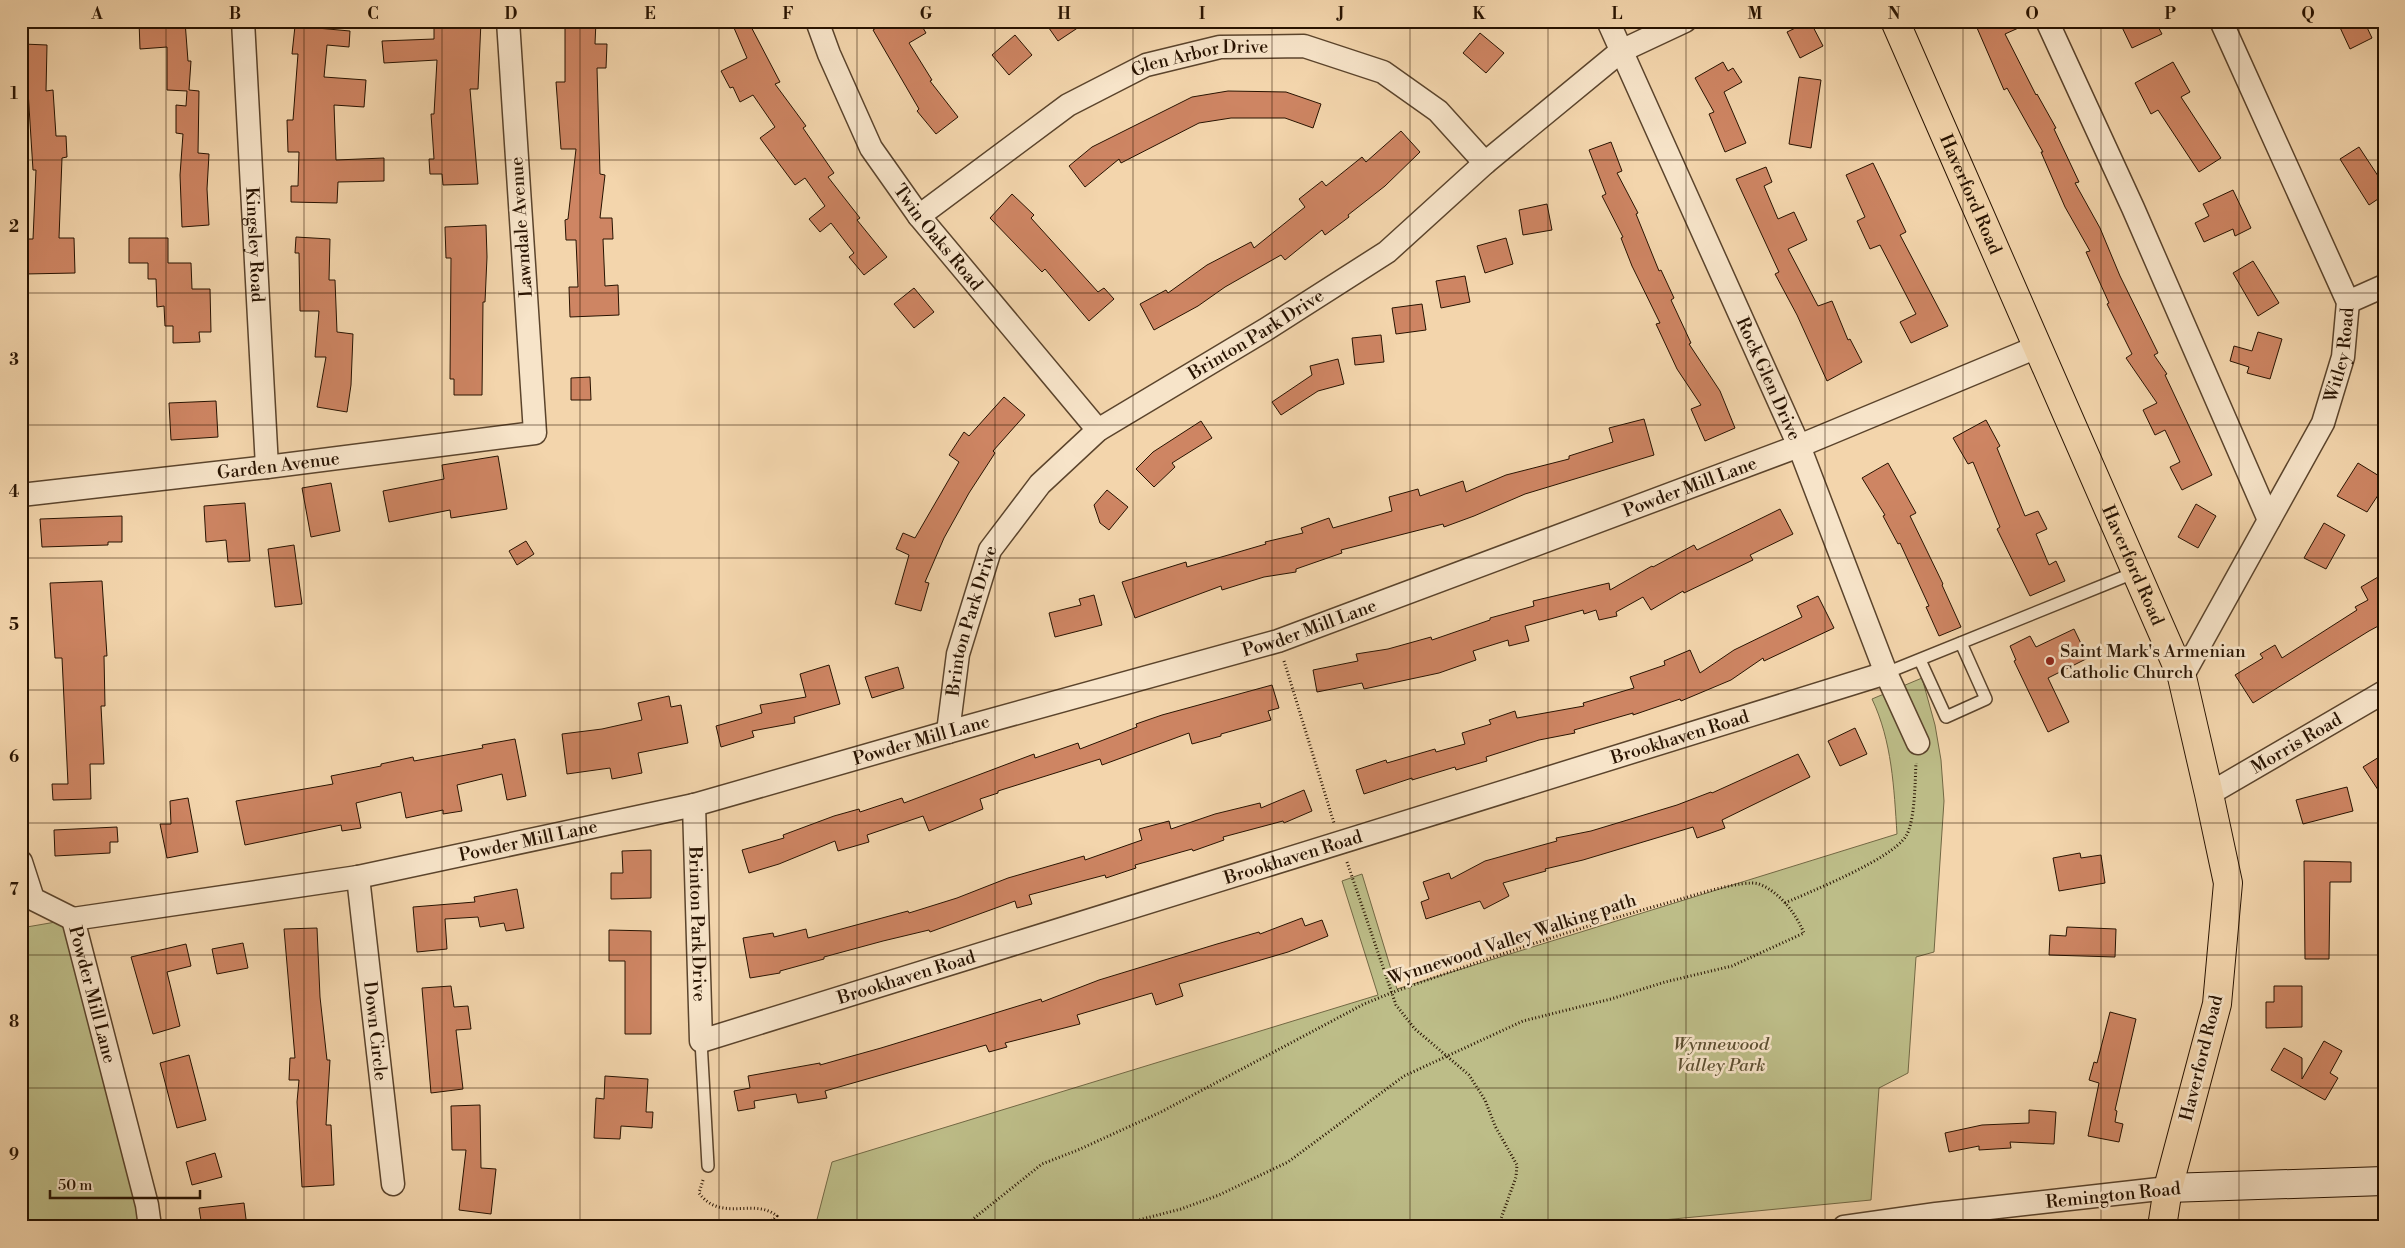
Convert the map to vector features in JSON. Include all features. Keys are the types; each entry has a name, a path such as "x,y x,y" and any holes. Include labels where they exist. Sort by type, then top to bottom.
{"main road":[{"name":"Haverford Road","path":"1895,21 2182,677 2209,794 2228,883 2217,1004 2168,1188 2162,1227"},
{"name":"Remington Road","path":"2168,1188 2384,1181"}],"street":[{"name":"Kingsley Road","path":"243,21 267,467"},
{"name":"Lawndale Avenue","path":"508,21 534,433"},
{"name":"Twin Oaks Road","path":"817,21 829,54 871,148 919,216 1098,430"},
{"name":"Rock Glen Drive","path":"1608,21 1798,446 1886,673 1918,743"},
{"name":"Brinton Park Drive","path":"948,732 958,654 990,550 1040,484 1098,430 1265,330 1387,252 1485,163 1621,51 1685,21"},
{"path":"2047,21 2133,208 2269,520"},
{"name":"Witley Road","path":"2182,677 2323,424 2343,357 2348,302 2221,21"},
{"name":"Glen Arbor Drive","path":"919,216 1068,105 1146,65 1220,47 1304,46 1383,72 1438,111 1485,163"},
{"path":"2348,302 2384,286"},
{"name":"Powder Mill Lane","path":"150,1227 147,1205 73,919 358,877 694,805 948,732 1278,642 1798,446 2037,347"},
{"name":"Garden Avenue","path":"21,495 267,467 534,433"},
{"name":"Brookhaven Road","path":"701,1041 1886,673"},
{"name":"Morris Road","path":"2209,794 2384,692"},
{"name":"Brinton Park Drive","path":"694,805 701,1041"},
{"path":"21,862 33,899 73,919"},
{"name":"Down Circle","path":"358,877 393,1184"},
{"name":"Remington Road","path":"1844,1227 1936,1214 2168,1188"}],"lane":[{"path":"1886,673 2136,572"},
{"path":"1920,660 1946,717 1986,699 1961,643"},
{"path":"701,1041 708,1166"}],"path":[{"path":"1278,642 1340,844 1362,900 1396,1005 1415,1029 1468,1075 1485,1100 1495,1126 1517,1165 1516,1177 1498,1227"},
{"path":"1784,903 1826,886 1894,850 1907,835 1914,805 1918,743"},
{"name":"Wynnewood Valley Walking path","path":"963,1227 1042,1164 1078,1150 1161,1112 1364,1004 1391,993 1558,934 1722,888 1758,884 1778,895 1799,921 1804,933 1732,966 1665,982 1611,999 1523,1021 1404,1076 1288,1162 1219,1195 1181,1209 1113,1227"},
{"path":"708,1166 699,1189 699,1193 704,1200 725,1209 763,1209 771,1211 777,1216 773,1220 740,1227"}],"green space":[{"name":"Wynnewood Valley Park","path":"1922,678 1935,725 1941,760 1944,801 1934,952 1916,957 1908,1073 1879,1088 1871,1200 1590,1227 815,1227 832,1162 1378,995 1342,881 1362,874 1397,989 1897,834 1888,748 1879,715 1872,699"},
{"path":"73,919 150,1227 21,1227 21,928"}],"building":[{"path":"139,21 185,21 188,61 191,61 189,90 199,91 198,153 209,154 207,189 209,225 182,227 180,175 183,134 176,133 176,105 186,106 187,91 167,90 167,47 140,49"},
{"path":"434,21 481,21 478,89 470,89 478,184 443,185 442,174 430,174 429,159 434,159 431,114 434,114 437,60 384,63 382,41 434,39"},
{"path":"565,21 596,21 595,44 607,44 606,68 597,68 600,174 605,175 600,218 612,218 613,239 603,239 605,286 618,285 619,315 570,317 569,287 578,287 576,240 566,240 565,220 568,219 576,149 561,149 556,82 565,82"},
{"path":"731,21 748,21 780,82 775,84 806,126 803,128 834,173 828,177 860,218 857,220 887,257 864,275 849,257 854,253 831,223 820,232 809,219 825,206 805,178 795,185 760,138 775,127 753,95 740,102 733,87 730,88 721,71 747,58"},
{"path":"887,21 902,21 906,27 919,21 926,33 909,43 932,80 930,81 958,117 936,134 917,111 919,109 873,30"},
{"path":"1044,21 1088,21 1058,41"},
{"path":"1810,21 1823,46 1800,58 1787,32"},
{"path":"1974,21 2034,21 2005,34 2036,95 2056,128 2054,129 2079,182 2075,183 2100,228 2120,276 2158,353 2154,355 2167,374 2165,375 2212,475 2182,490 2170,467 2180,462 2165,430 2155,435 2143,410 2157,403 2126,358 2132,354 2107,304 2109,303 2086,252 2090,251 2065,207 2041,152 2043,152 2007,88 2004,90"},
{"path":"2119,21 2155,21 2162,34 2132,48"},
{"path":"2337,21 2364,21 2372,38 2350,49"},
{"path":"295,26 350,31 349,47 327,45 324,77 366,80 364,107 334,105 336,160 384,158 384,181 338,182 337,203 291,202 291,186 298,186 299,152 288,152 287,120 293,120 298,54 292,54"},
{"path":"1480,33 1504,53 1486,73 1463,53"},
{"path":"1015,35 1032,55 1009,75 992,55"},
{"path":"23,44 47,45 46,91 53,90 56,136 66,136 67,157 62,158 59,238 74,238 75,273 25,274 24,239 33,239 36,170 33,170 27,75 22,75"},
{"path":"1723,62 1728,71 1733,68 1742,82 1724,92 1746,143 1725,152 1709,114 1714,112 1695,78"},
{"path":"2173,62 2190,92 2181,97 2221,158 2199,172 2158,110 2151,114 2135,83"},
{"path":"1799,77 1821,80 1811,148 1789,144"},
{"path":"1228,91 1286,92 1321,104 1313,128 1285,118 1231,118 1199,123 1121,163 1119,159 1085,187 1069,166 1092,147 1192,97"},
{"path":"1401,131 1420,152 1385,186 1348,215 1349,217 1325,235 1322,230 1285,260 1281,255 1225,287 1198,306 1154,330 1140,304 1166,290 1168,293 1207,265 1251,242 1254,248 1305,207 1299,199 1322,181 1326,186 1362,157 1366,162"},
{"path":"1611,142 1622,171 1617,173 1638,213 1636,214 1659,271 1661,270 1674,298 1671,300 1691,343 1689,344 1720,391 1735,428 1705,441 1691,409 1701,405 1677,369 1656,324 1660,323 1632,266 1621,238 1623,237 1602,196 1606,194 1589,150"},
{"path":"2359,147 2384,185 2384,195 2369,205 2340,159"},
{"path":"1873,163 1906,232 1900,235 1948,326 1911,343 1900,322 1916,314 1880,245 1870,249 1857,221 1865,217 1846,175"},
{"path":"1766,167 1772,182 1764,186 1778,219 1794,212 1807,240 1788,249 1818,306 1832,301 1848,340 1850,339 1862,362 1827,381 1797,315 1775,274 1779,272 1736,179"},
{"path":"2233,190 2251,228 2235,236 2233,229 2204,242 2195,223 2209,216 2203,204"},
{"path":"1012,194 1034,215 1031,218 1098,292 1104,288 1114,299 1089,321 1045,269 1042,272 990,218"},
{"path":"1547,204 1552,230 1523,235 1519,210"},
{"path":"486,225 487,257 485,302 483,302 482,395 454,395 454,379 450,379 451,258 446,258 445,227"},
{"path":"296,237 330,239 329,280 335,280 337,332 353,334 351,385 347,412 317,407 326,357 315,357 319,311 300,311 299,253 295,253"},
{"path":"129,238 168,238 168,263 191,263 192,289 210,289 211,332 199,332 200,342 173,343 173,326 165,326 164,306 157,307 156,279 148,279 148,263 129,263"},
{"path":"1506,238 1513,264 1485,273 1477,246"},
{"path":"2253,261 2279,303 2258,316 2233,273"},
{"path":"1465,276 1470,302 1441,308 1436,281"},
{"path":"914,288 934,312 914,328 894,304"},
{"path":"1422,304 1426,330 1396,334 1392,308"},
{"path":"2258,332 2282,339 2270,379 2247,373 2249,367 2230,361 2234,346 2252,351"},
{"path":"1381,335 1384,362 1355,365 1352,338"},
{"path":"1338,359 1344,384 1318,391 1281,415 1272,402 1312,375 1310,366"},
{"path":"590,377 591,400 571,400 571,378"},
{"path":"1004,397 1025,415 993,451 995,453 969,493 944,538 925,582 929,583 921,611 895,604 909,555 896,549 903,533 915,538 959,462 949,455 964,432 969,436"},
{"path":"216,401 218,437 171,440 169,403"},
{"path":"1644,419 1654,455 1525,494 1444,527 1443,524 1341,550 1342,553 1296,569 1296,572 1264,577 1222,590 1221,586 1135,618 1122,582 1186,562 1187,567 1266,544 1265,542 1303,533 1301,528 1329,518 1333,528 1392,511 1389,497 1418,489 1420,496 1463,481 1466,492 1506,475 1569,459 1569,456 1613,442 1609,428"},
{"path":"1986,420 2000,446 1997,448 2025,516 2038,511 2047,529 2036,534 2049,565 2056,561 2065,581 2030,596 1997,529 2000,527 1973,462 1968,464 1953,438"},
{"path":"1201,421 1212,438 1172,463 1175,467 1154,487 1136,469 1153,452"},
{"path":"498,456 507,509 451,518 450,510 389,522 383,491 444,479 442,465"},
{"path":"1888,463 1916,513 1910,516 1943,584 1961,627 1939,636 1926,607 1929,606 1900,543 1898,544 1883,516 1885,515 1862,478"},
{"path":"2358,463 2384,479 2384,486 2367,512 2337,496"},
{"path":"331,483 340,531 311,537 302,488"},
{"path":"1107,490 1128,507 1109,530 1100,523 1094,505"},
{"path":"245,503 250,561 228,562 226,540 206,542 204,506"},
{"path":"2196,504 2216,516 2198,548 2178,537"},
{"path":"1780,509 1793,534 1750,555 1753,560 1684,593 1683,591 1651,610 1643,597 1616,612 1617,616 1599,620 1596,610 1584,614 1583,610 1525,626 1529,641 1509,646 1508,640 1473,651 1476,660 1439,673 1364,689 1362,683 1317,692 1313,670 1358,661 1356,654 1388,649 1431,637 1432,640 1490,620 1490,618 1534,606 1533,601 1609,583 1610,590 1694,545 1697,550"},
{"path":"122,516 122,542 108,542 108,545 42,547 40,519"},
{"path":"2324,523 2345,535 2326,569 2304,558"},
{"path":"526,541 534,554 517,565 509,551"},
{"path":"294,545 302,604 275,607 268,549"},
{"path":"2378,577 2384,587 2384,627 2382,624 2369,631 2253,703 2235,675 2263,658 2260,654 2275,645 2282,658 2357,610 2355,607 2368,600 2361,587"},
{"path":"102,581 107,656 104,656 105,706 101,706 104,764 90,764 91,799 53,800 52,784 68,784 62,658 55,658 50,583"},
{"path":"1094,595 1102,625 1055,637 1049,613 1081,605 1079,599"},
{"path":"1818,596 1834,628 1764,661 1763,658 1731,680 1681,701 1680,699 1633,715 1633,713 1574,730 1575,733 1539,740 1486,757 1487,761 1456,770 1455,767 1412,780 1412,778 1364,794 1356,770 1386,760 1387,763 1435,749 1436,752 1465,744 1462,733 1491,724 1489,720 1515,711 1517,718 1584,706 1583,703 1634,688 1630,677 1665,665 1664,661 1690,650 1700,673 1734,650 1802,617 1797,606"},
{"path":"2074,629 2088,658 2048,678 2069,722 2048,732 2014,661 2016,660 2010,646 2030,636 2036,647"},
{"path":"829,665 840,704 794,717 795,723 752,731 754,737 721,747 716,726 762,713 760,705 806,697 800,674"},
{"path":"898,667 904,688 872,698 865,677"},
{"path":"1272,685 1279,708 1268,711 1271,720 1192,744 1189,733 1102,765 1100,759 998,791 998,793 980,799 983,809 929,831 923,816 867,835 869,842 838,851 835,841 779,864 749,873 742,850 784,838 783,835 834,816 859,809 860,812 902,798 904,803 1034,754 1035,758 1078,743 1080,749 1137,727 1136,724 1162,715"},
{"path":"669,696 671,707 681,705 688,743 638,753 642,773 612,779 610,768 567,774 562,734 602,729 642,720 638,703"},
{"path":"1855,728 1867,754 1840,766 1828,741"},
{"path":"515,739 526,796 507,800 502,774 457,785 462,811 443,814 443,810 406,818 401,792 356,803 361,828 342,831 341,825 245,845 236,801 333,784 331,776 381,766 381,764 413,757 414,761 483,748 482,745"},
{"path":"1798,754 1810,777 1722,820 1725,828 1697,838 1693,827 1583,860 1545,869 1546,871 1503,883 1509,896 1484,909 1480,901 1426,919 1421,902 1429,899 1423,882 1449,873 1451,879 1485,861 1557,841 1556,838 1591,831 1677,805 1712,793"},
{"path":"2384,754 2384,799 2363,767"},
{"path":"2347,787 2353,811 2303,824 2296,800"},
{"path":"1304,790 1312,811 1284,823 1283,821 1223,837 1224,840 1193,851 1192,849 1135,865 1136,868 1106,878 1105,875 1029,895 1032,904 1017,908 1015,901 930,932 929,930 883,941 824,957 824,959 780,971 780,973 750,978 743,938 773,933 774,937 806,929 808,938 908,911 909,913 957,898 1008,878 1084,856 1085,860 1142,840 1139,829 1169,821 1171,829 1215,814 1260,803 1261,808"},
{"path":"188,798 198,852 167,858 160,824 171,824 170,801"},
{"path":"117,827 118,842 110,842 110,853 55,856 54,830"},
{"path":"651,850 651,898 611,899 611,873 623,873 622,851"},
{"path":"2080,853 2081,858 2101,855 2105,883 2059,891 2053,858"},
{"path":"2304,861 2351,862 2351,882 2330,882 2329,959 2305,959"},
{"path":"517,889 524,928 506,931 504,923 480,927 478,917 445,919 447,949 417,952 413,907 475,902 474,897"},
{"path":"1302,918 1305,926 1322,920 1328,936 1288,952 1179,984 1183,996 1156,1005 1152,993 1077,1015 1080,1024 1005,1043 1007,1047 989,1052 986,1045 825,1091 827,1098 798,1103 796,1094 754,1101 755,1108 738,1111 734,1091 750,1088 748,1076 820,1063 820,1065 881,1048 1041,999 1042,1002 1099,980 1259,932 1260,934"},
{"path":"2067,927 2116,929 2115,957 2049,955 2050,935 2066,936"},
{"path":"317,928 320,997 327,1060 330,1060 326,1125 331,1125 334,1185 302,1187 297,1102 299,1080 289,1080 290,1058 295,1058 284,929"},
{"path":"609,930 651,931 651,1034 625,1034 625,961 609,961"},
{"path":"243,943 248,968 217,974 212,949"},
{"path":"186,944 191,966 167,972 180,1026 153,1034 131,957"},
{"path":"451,986 454,1007 468,1006 471,1029 456,1030 463,1089 431,1093 422,988"},
{"path":"2274,986 2302,986 2302,1027 2266,1028 2266,1002 2274,1002"},
{"path":"2110,1012 2136,1019 2115,1110 2117,1111 2115,1122 2123,1124 2119,1142 2088,1136 2099,1083 2089,1080 2094,1062 2097,1063"},
{"path":"2324,1041 2342,1051 2330,1073 2338,1078 2325,1100 2271,1070 2284,1048 2302,1058 2302,1079"},
{"path":"189,1055 206,1120 177,1128 160,1063"},
{"path":"605,1076 648,1079 646,1112 653,1112 652,1128 621,1126 620,1139 594,1138 596,1098 604,1099"},
{"path":"480,1105 481,1168 496,1169 491,1214 459,1210 466,1150 452,1150 451,1106"},
{"path":"2029,1110 2056,1112 2054,1144 2010,1142 2011,1148 1979,1150 1979,1146 1949,1152 1945,1133 1982,1125 2029,1123"},
{"path":"215,1153 222,1177 192,1185 186,1162"},
{"path":"244,1203 247,1227 202,1227 199,1208"}],"place":[{"name":"Saint Mark's Armenian Catholic Church","path":"2050,661"}]}
